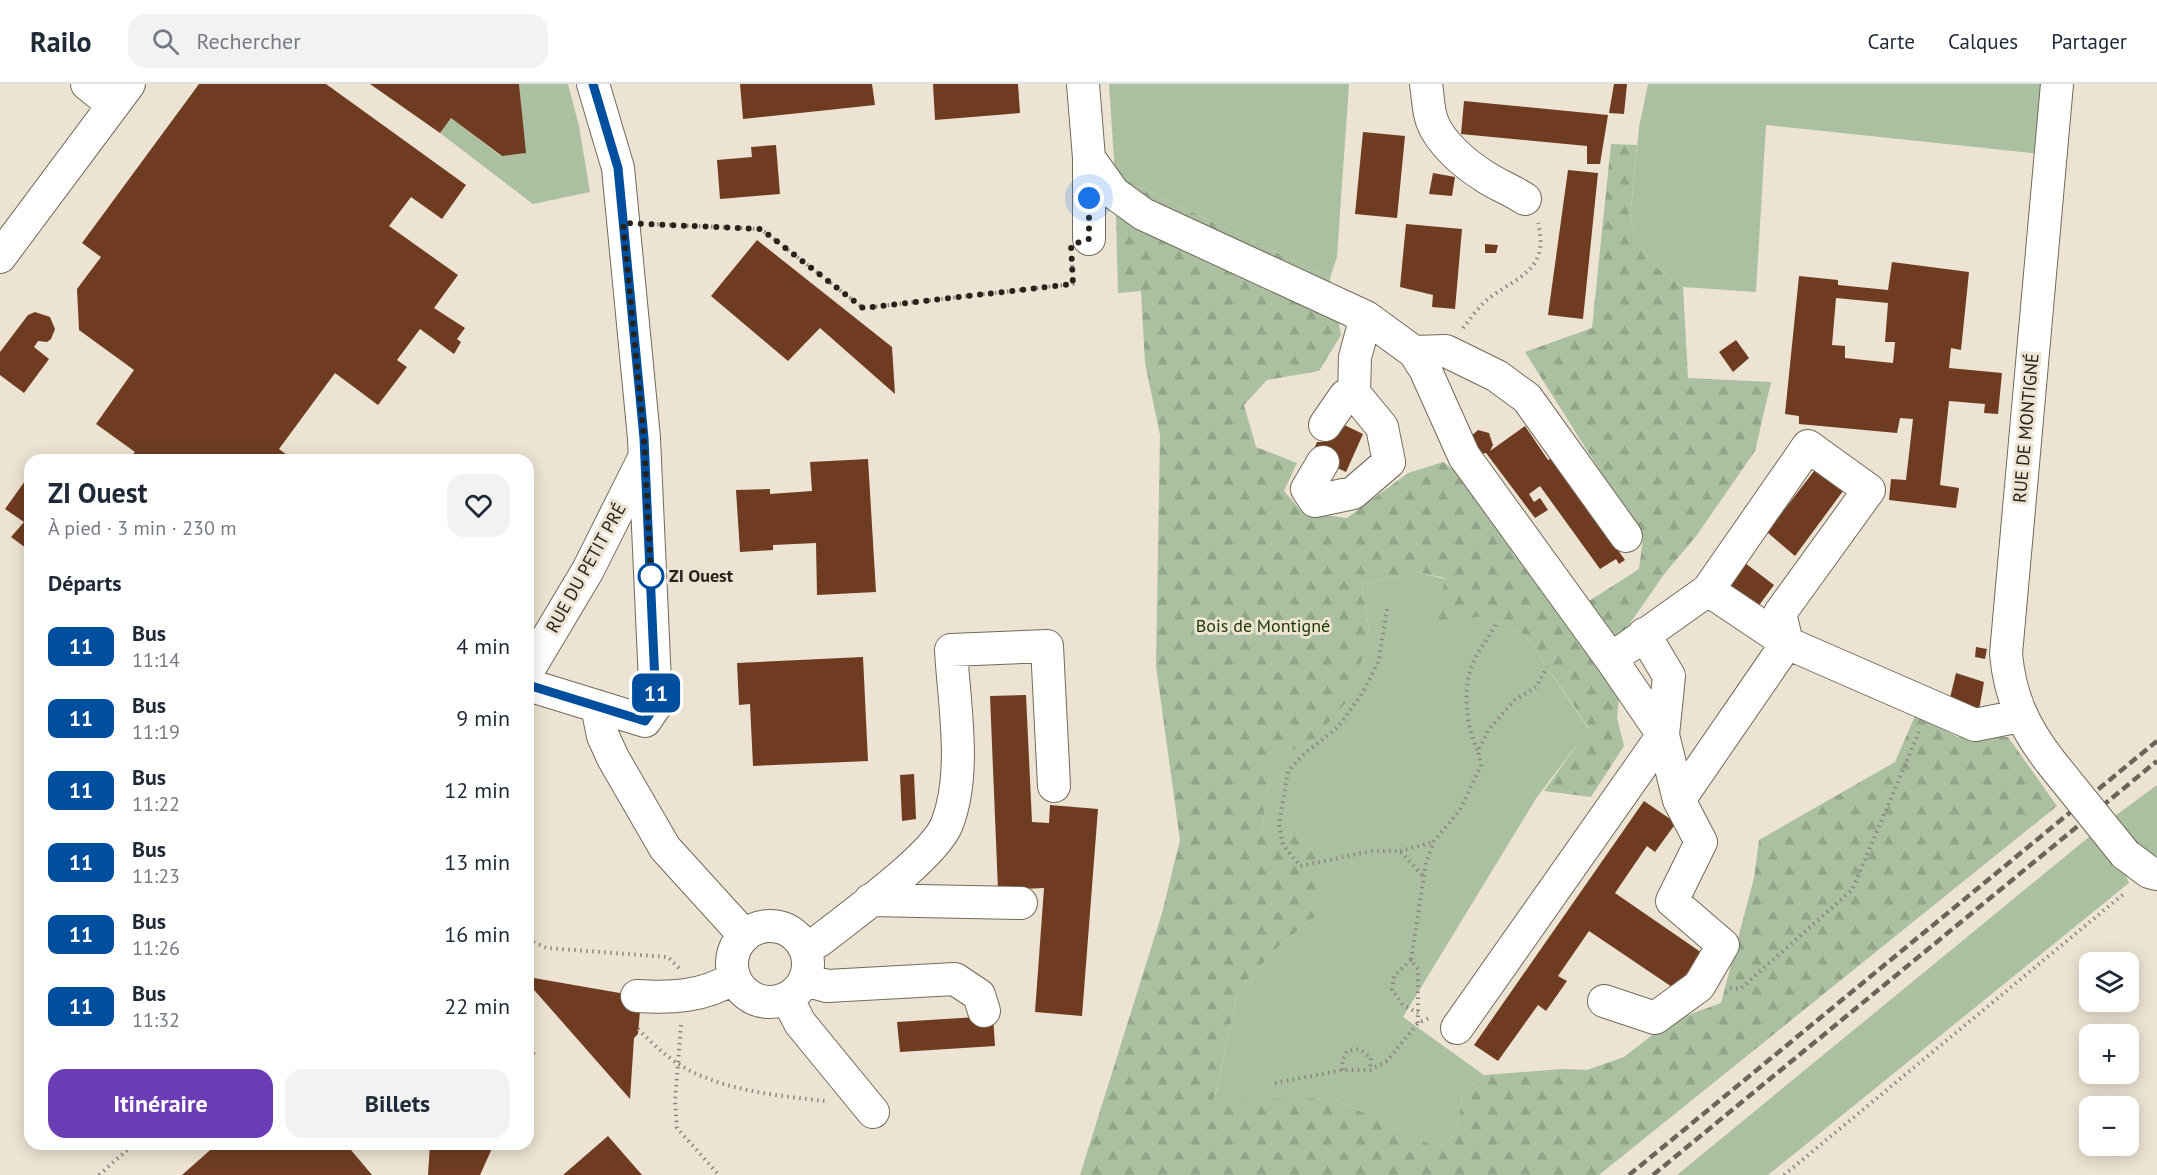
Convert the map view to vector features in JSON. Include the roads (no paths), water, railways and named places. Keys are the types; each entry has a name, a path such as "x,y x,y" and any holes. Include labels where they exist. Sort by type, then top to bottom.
{"street":[{"path":"0,257 121,95 87,84"},
{"name":"RUE DU PETIT PRÉ","path":"534,688 645,721 656,705 644,457 618,168 593,84"},
{"path":"1083,84 1089,158 1089,239"},
{"path":"1426,84 1432,122 1446,142 1462,159 1485,177 1508,187 1525,200"},
{"name":"RUE DE MONTIGNÉ","path":"2057,84 2006,654 2008,677 2020,716 2050,761 2144,867"},
{"path":"1089,158 1114,193 1143,214 1366,317 1414,352 1425,369 1464,456 1663,735"},
{"path":"1323,462 1307,489 1315,501 1353,493 1389,462 1382,427 1354,393 1354,357 1366,317"},
{"path":"1414,352 1446,351 1497,376 1527,398 1626,536"},
{"path":"1325,424 1345,396 1354,393"},
{"path":"1611,659 1708,590 1808,446 1869,490 1780,613 1787,643 1679,800"},
{"name":"RUE DU PETIT PRÉ","path":"534,661 588,570 644,457"},
{"path":"1708,590 1787,643 1975,725 2020,716"},
{"path":"1604,1001 1655,1018 1699,986 1723,945 1672,901 1701,842 1679,800 1663,735 1669,676 1644,634"},
{"path":"805,948 819,941 918,860 947,825 958,776 951,651 1047,646 1054,786"},
{"path":"597,706 603,736 613,758 665,848 745,936"},
{"path":"1446,1022 1663,735"},
{"path":"870,900 1021,903"},
{"path":"866,1104 800,1023 796,989 808,959 805,948 789,931 778,927 755,929 745,936 735,948 732,963 734,978 741,989 763,1002 775,1002 796,989 955,979 979,995 984,1011"},
{"path":"637,996 683,998 722,986 734,978"}],"railway":[{"path":"1629,1175 2157,741"},
{"path":"1653,1175 2157,761"}],"place":[{"name":"ZI Ouest","path":"651,576"}],"park label":[{"name":"Bois de Montigné","path":"1263,626"}]}
